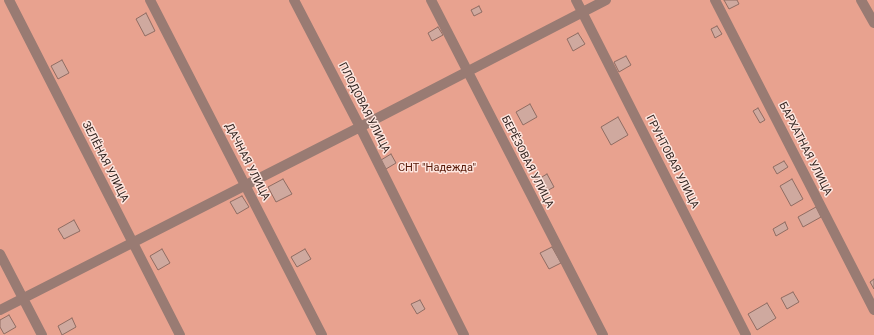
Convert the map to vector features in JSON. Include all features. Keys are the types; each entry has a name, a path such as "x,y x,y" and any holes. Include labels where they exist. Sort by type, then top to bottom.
{"street":[{"name":"ЗЕЛЁНАЯ УЛИЦА","path":"9,0 180,335"},
{"name":"ДАЧНАЯ УЛИЦА","path":"150,0 322,335"},
{"name":"ПЛОДОВАЯ УЛИЦА","path":"294,0 360,127 464,335"},
{"name":"БЕРЁЗОВАЯ УЛИЦА","path":"430,0 602,335"},
{"name":"ГРУНТОВАЯ УЛИЦА","path":"576,0 746,335"},
{"path":"0,310 606,0"},
{"name":"БАРХАТНАЯ УЛИЦА","path":"715,0 874,310"},
{"path":"861,0 874,23"},
{"path":"0,254 42,335"}],"green space":[{"name":"СНТ \"Надежда\"","path":"0,0 874,0 874,335 0,335"}],"building":[{"path":"724,0 737,0 739,4 729,9"},
{"path":"479,6 482,12 474,16 471,10"},
{"path":"146,13 155,31 145,36 136,19"},
{"path":"717,26 722,34 715,38 711,29"},
{"path":"438,27 443,35 432,41 428,33"},
{"path":"578,33 585,44 573,51 567,39"},
{"path":"626,56 631,65 619,72 614,62"},
{"path":"62,60 69,73 58,79 51,66"},
{"path":"530,104 537,117 523,125 516,112"},
{"path":"758,108 765,120 760,123 753,111"},
{"path":"618,117 628,135 611,145 601,127"},
{"path":"391,154 396,163 386,169 381,160"},
{"path":"784,161 788,167 777,174 773,167"},
{"path":"547,174 554,187 543,193 535,181"},
{"path":"283,179 292,194 276,202 268,187"},
{"path":"792,179 803,199 791,206 780,186"},
{"path":"242,196 249,207 237,214 230,202"},
{"path":"816,207 821,217 803,227 798,217"},
{"path":"74,220 80,231 64,239 58,229"},
{"path":"785,222 788,229 776,236 773,229"},
{"path":"552,247 561,263 549,269 540,253"},
{"path":"162,249 170,263 158,270 150,256"},
{"path":"305,249 311,259 297,267 291,257"},
{"path":"874,279 874,289 870,282"},
{"path":"793,292 799,302 787,309 781,298"},
{"path":"420,300 425,309 417,314 411,304"},
{"path":"767,303 776,318 757,330 748,314"},
{"path":"9,315 16,327 4,334 0,327 0,320"},
{"path":"72,318 76,327 62,335 58,326"}]}
